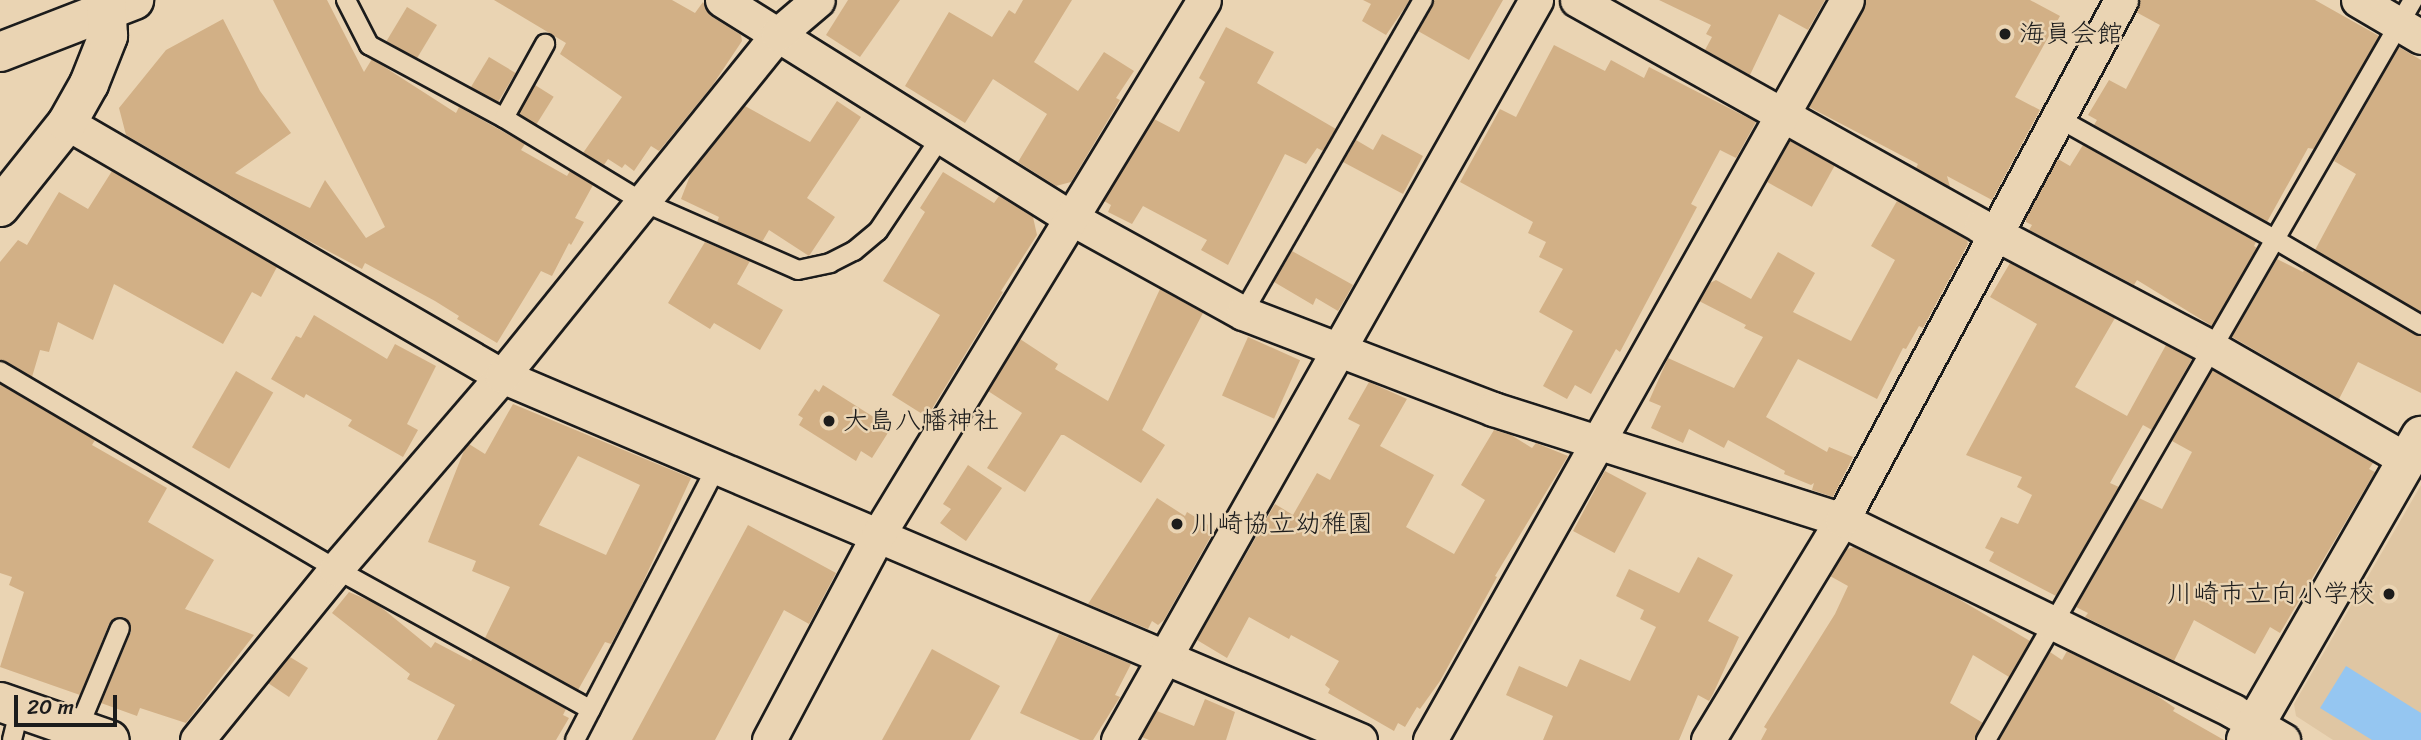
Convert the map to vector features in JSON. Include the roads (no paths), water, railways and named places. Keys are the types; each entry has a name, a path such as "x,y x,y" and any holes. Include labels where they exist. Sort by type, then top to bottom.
{"street":[{"path":"722,0 1071,218 1243,313 1493,409 1842,520 2052,624 2261,734 2414,448 2212,348 1997,234 1577,0"},
{"path":"197,740 336,569 502,376 778,34 818,0"},
{"path":"769,740 878,535 1204,0"},
{"path":"1118,740 1337,348 1536,0"},
{"path":"1430,740 1596,441 1847,0"},
{"path":"1708,740 1842,520 2121,0"},
{"path":"2358,0 2411,20"},
{"path":"0,52 115,4"},
{"path":"0,207 67,123 89,84 108,36 115,4"},
{"path":"67,123 502,376 1360,740"},
{"path":"11,717 94,734"}],"lane":[{"path":"346,0 369,45 504,118 641,201 798,270 830,263 854,251 878,232 941,137"},
{"path":"1243,313 1423,0"},
{"path":"1986,740 2212,348 2411,20"},
{"path":"504,118 545,44"},
{"path":"2058,118 2421,325"},
{"path":"0,371 336,569 591,710"},
{"path":"575,740 716,468"},
{"path":"94,734 120,628"}],"water":[{"path":"2346,666 2421,713 2421,740 2372,740 2320,708"}],"place":[{"name":"海員会館","path":"2005,34"},
{"name":"大島八幡神社","path":"829,421"},
{"name":"川崎協立幼稚園","path":"1177,524"},
{"name":"川崎市立向小学校","path":"2389,594"}]}
